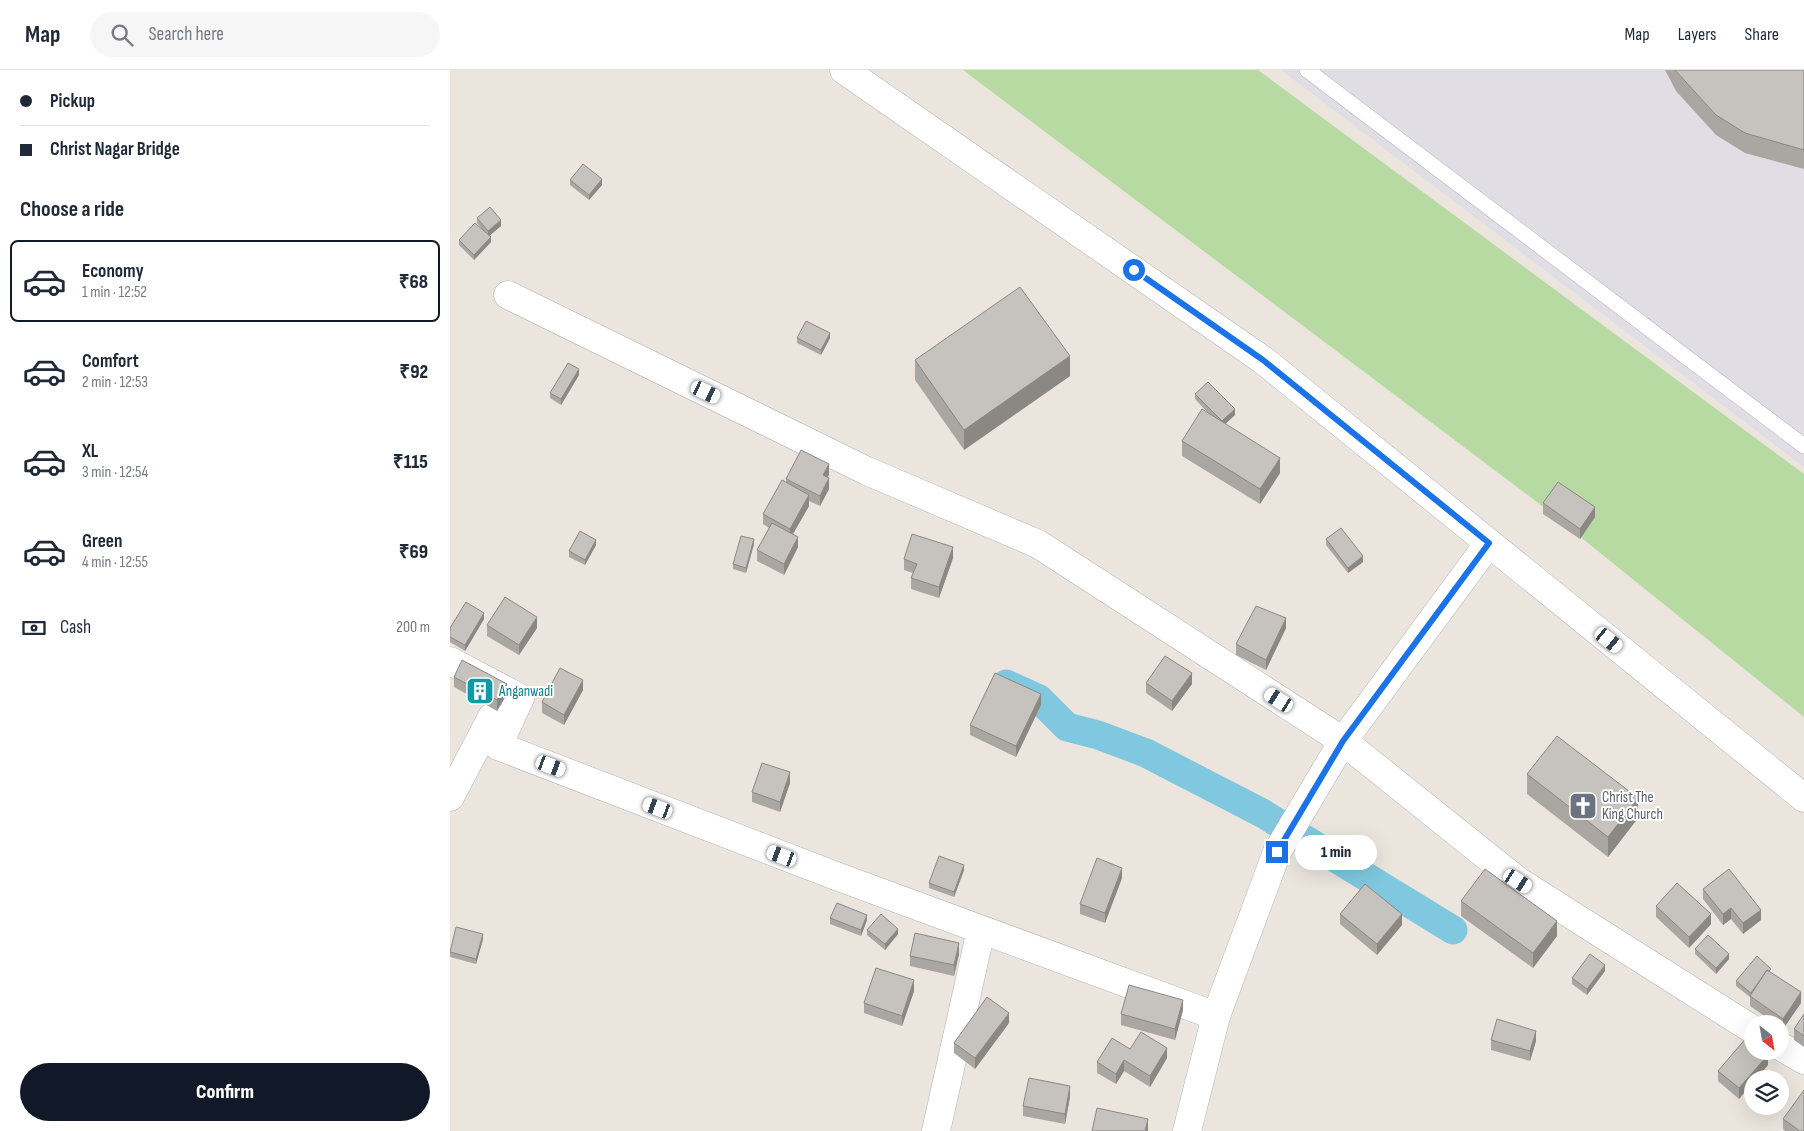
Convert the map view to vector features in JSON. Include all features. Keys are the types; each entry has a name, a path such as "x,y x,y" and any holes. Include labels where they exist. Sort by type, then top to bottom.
{"street":[{"path":"844,70 1263,360 1804,798"},
{"path":"508,295 867,471 1038,544 1343,741 1518,881 1744,1024"},
{"path":"1187,1131 1216,1016 1277,852 1343,741 1489,543"},
{"path":"450,661 520,698 498,746 836,876 1216,1016"},
{"path":"450,797 492,717 508,724"},
{"path":"936,1131 981,930"},
{"path":"1789,1051 1804,1060"}],"lane":[{"path":"1307,70 1804,446"}],"shaded area":[{"path":"1281,70 1804,70 1804,467"}],"green space":[{"path":"963,70 1258,70 1804,474 1804,717 1537,502"}],"building":[{"path":"1675,70 1804,70 1804,150 1745,133 1716,115"},
{"path":"583,164 602,179 589,195 570,180"},
{"path":"490,207 501,220 488,231 477,218"},
{"path":"475,223 491,237 474,255 459,240"},
{"path":"1020,287 1070,356 964,430 915,360"},
{"path":"806,321 830,333 821,350 797,338"},
{"path":"568,363 579,369 561,399 550,393"},
{"path":"1208,382 1235,409 1222,421 1195,394"},
{"path":"1202,409 1280,458 1260,489 1182,441"},
{"path":"801,450 829,464 823,475 829,478 820,496 786,479"},
{"path":"782,480 809,495 790,529 763,514"},
{"path":"1558,482 1595,507 1580,529 1543,503"},
{"path":"772,523 798,537 784,564 757,550"},
{"path":"1341,528 1363,556 1348,568 1326,539"},
{"path":"580,531 596,540 585,560 569,551"},
{"path":"912,534 953,547 939,587 911,578 917,564 904,559"},
{"path":"741,536 754,539 746,568 733,564"},
{"path":"505,597 537,617 519,645 487,625"},
{"path":"466,602 484,613 465,645 450,637 450,628"},
{"path":"1256,606 1286,618 1266,660 1236,644"},
{"path":"1165,656 1192,673 1172,701 1146,683"},
{"path":"462,660 507,684 497,700 454,677"},
{"path":"560,668 583,680 564,715 542,702"},
{"path":"995,673 1041,694 1016,746 970,725"},
{"path":"1557,736 1638,798 1608,837 1527,774"},
{"path":"762,763 790,772 780,802 752,792"},
{"path":"939,856 964,865 954,892 929,883"},
{"path":"1097,858 1122,868 1105,913 1080,904"},
{"path":"1485,869 1557,921 1533,953 1461,901"},
{"path":"1729,869 1761,910 1743,923 1731,908 1723,914 1703,889"},
{"path":"1677,883 1711,914 1689,937 1656,906"},
{"path":"1365,884 1402,914 1377,944 1340,914"},
{"path":"837,903 867,915 861,930 830,918"},
{"path":"881,914 898,929 885,944 867,930"},
{"path":"456,927 483,934 476,959 450,952"},
{"path":"915,933 959,943 954,965 910,956"},
{"path":"1708,935 1729,954 1716,968 1695,949"},
{"path":"1590,954 1605,965 1587,989 1572,978"},
{"path":"1757,956 1771,969 1767,970 1751,993 1736,981"},
{"path":"876,968 914,980 902,1016 864,1003"},
{"path":"1767,970 1801,992 1786,1015 1777,1015 1750,996"},
{"path":"1129,985 1183,1000 1175,1029 1121,1014"},
{"path":"987,997 1009,1013 975,1058 954,1043"},
{"path":"1804,1014 1804,1036 1794,1029"},
{"path":"1497,1019 1536,1031 1530,1051 1491,1040"},
{"path":"1141,1032 1167,1048 1150,1076 1124,1060 1116,1074 1097,1062 1112,1038 1130,1049"},
{"path":"1744,1041 1744,1060 1764,1060 1755,1070 1744,1070 1744,1082 1739,1088 1718,1071"},
{"path":"1029,1078 1070,1086 1065,1114 1023,1106"},
{"path":"1804,1090 1804,1131 1800,1131 1783,1119 1786,1115 1789,1115 1789,1111"},
{"path":"1097,1108 1148,1119 1145,1131 1092,1131"}],"waterway":[{"path":"1006,684 1039,699 1067,727 1098,735 1146,753 1262,813 1453,930"}],"place":[{"name":"Anganwadi","path":"480,691"},
{"name":"Christ The King Church","path":"1583,806"}],"route":[{"path":"1134,270 1263,360 1489,543 1343,741 1277,852"}]}
